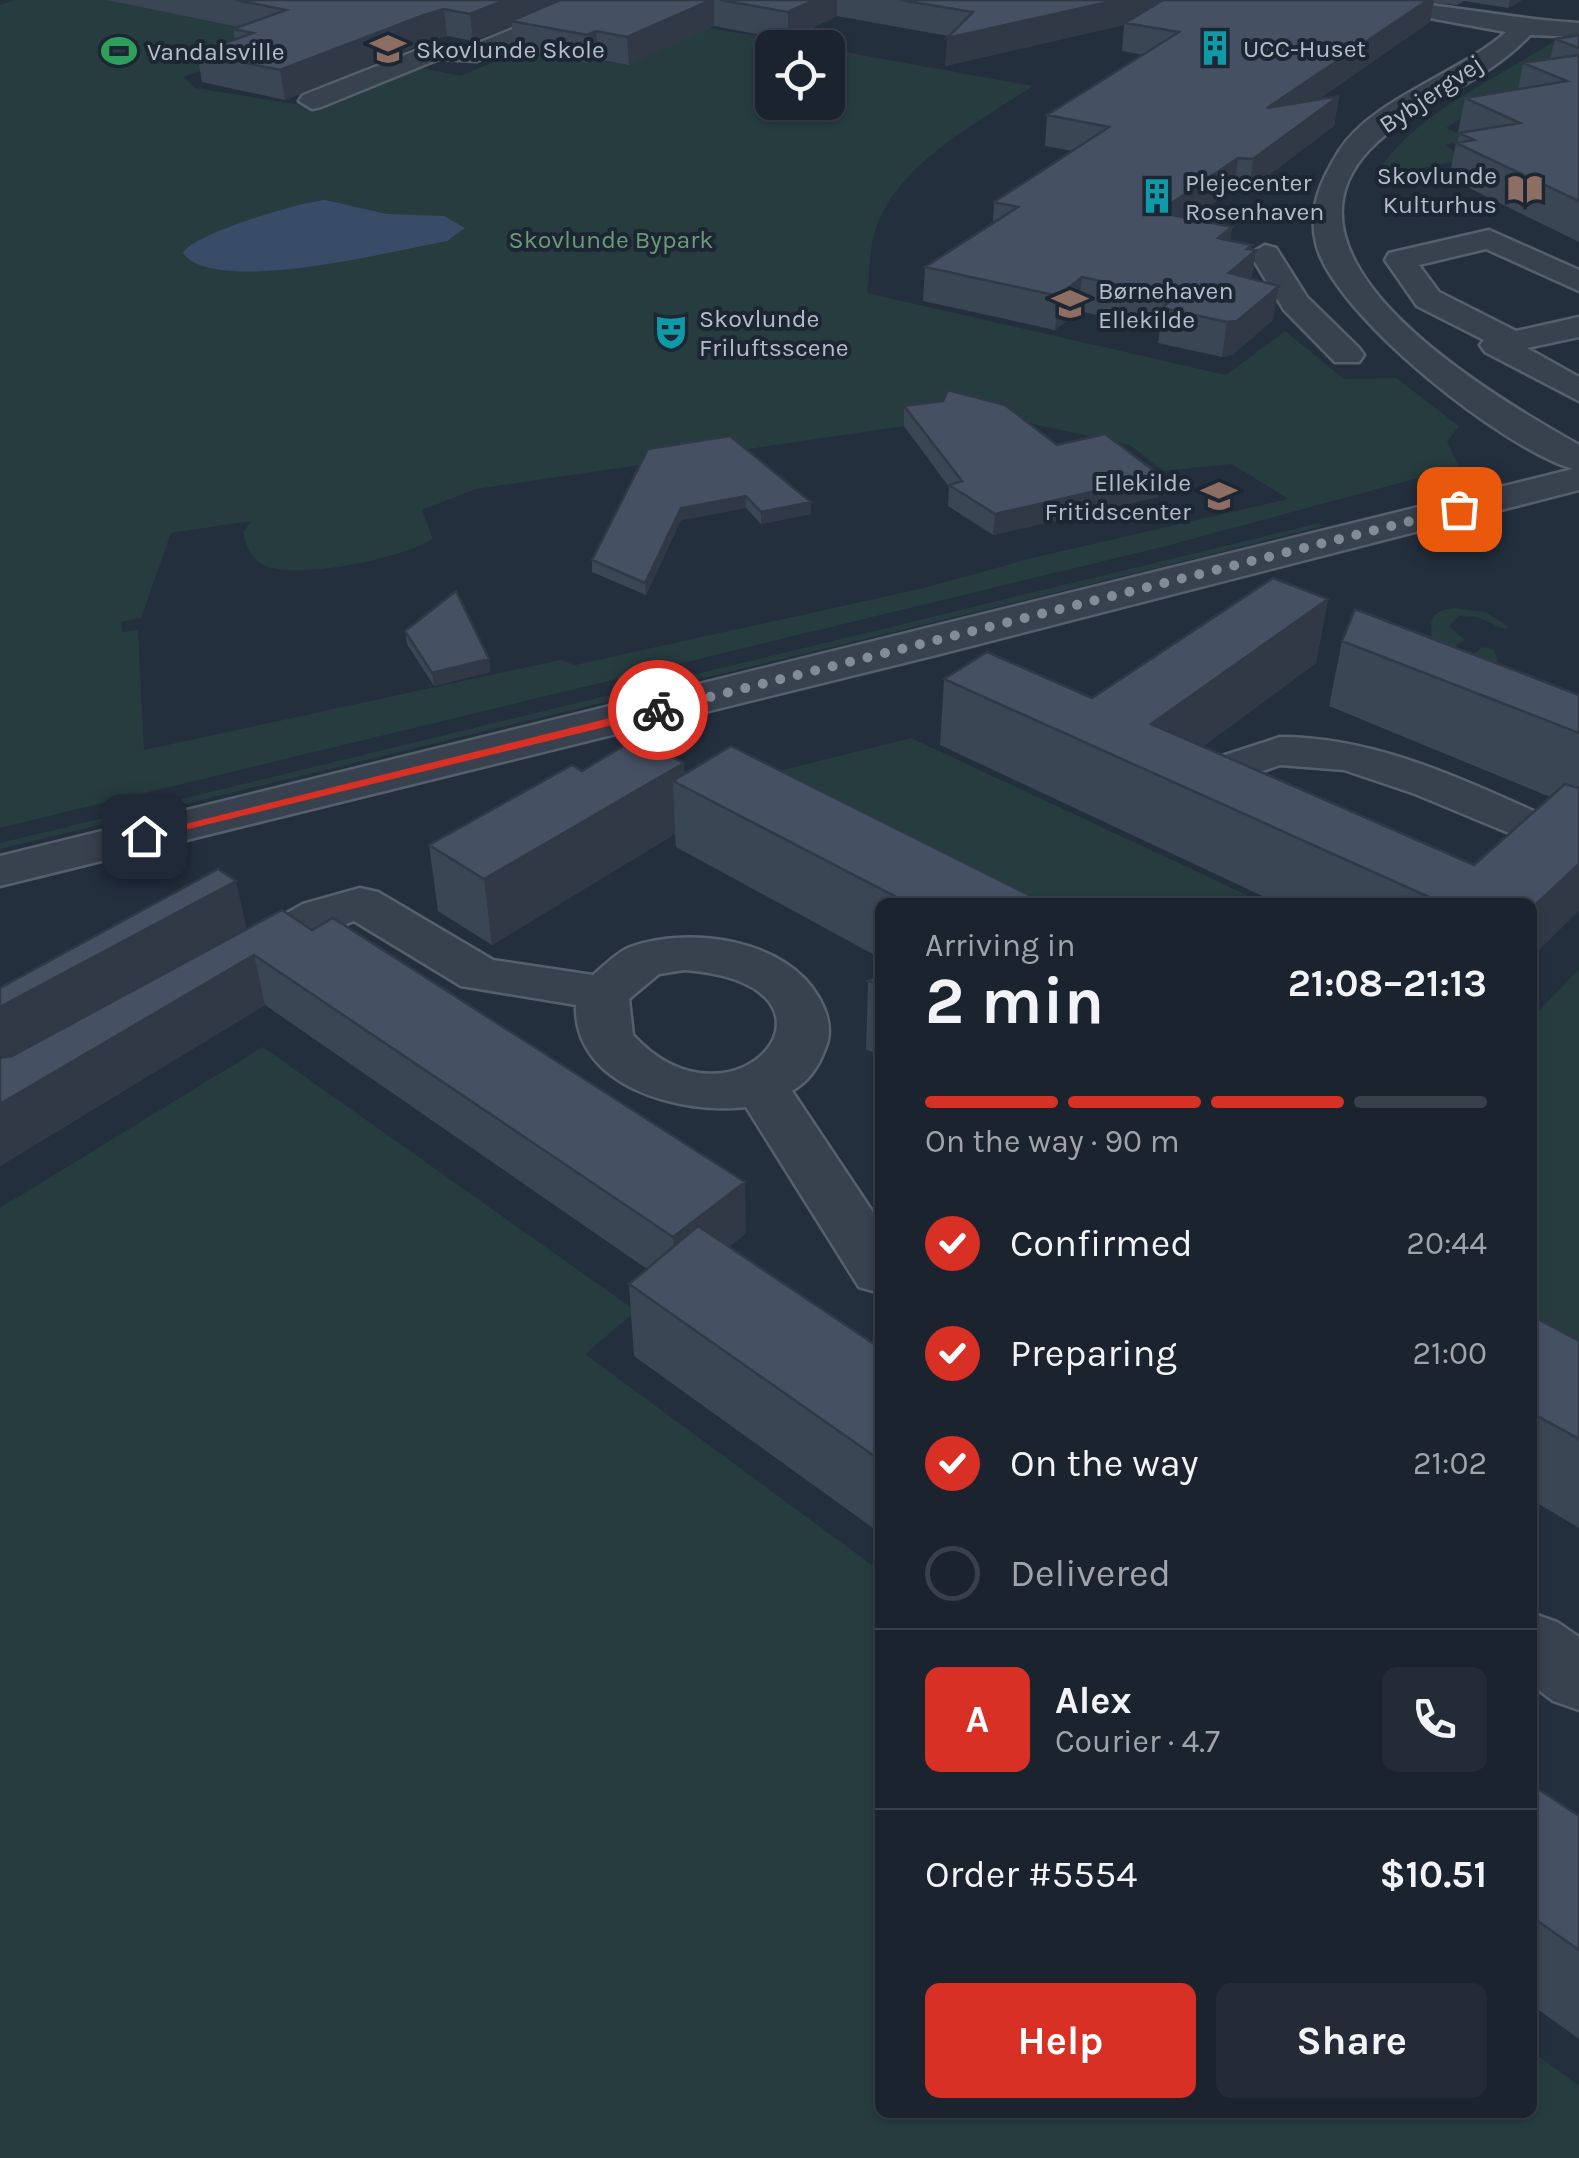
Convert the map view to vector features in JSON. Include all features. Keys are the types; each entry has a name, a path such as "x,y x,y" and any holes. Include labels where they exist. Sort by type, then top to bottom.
{"street":[{"path":"312,101 438,51 468,56 604,0"},
{"path":"1369,0 1516,27 1579,30"},
{"name":"Bybjergvej","path":"1562,2 1538,20 1516,27 1517,35 1500,48 1379,126 1351,153 1337,178 1329,210 1331,239 1356,293 1388,331 1462,387 1579,460"},
{"path":"1513,342 1417,289 1400,260 1490,239 1579,282"},
{"path":"1265,254 1294,303 1347,355"},
{"path":"1388,331 1460,316"},
{"path":"1579,327 1497,345 1564,371 1579,391"},
{"path":"0,871 921,646 1579,479"},
{"path":"0,894 1094,622 1579,509"},
{"path":"1230,769 1279,751 1373,763 1579,848"},
{"path":"205,980 321,915 360,903 479,974 603,993"},
{"path":"685,954 725,958 761,969 789,989 804,1014 805,1041 794,1063 760,1086 716,1090 684,1085 637,1069 612,1046 600,1020 603,993 644,960 685,954"},
{"path":"760,1086 875,1257"},
{"path":"1537,1648 1579,1678"}],"green space":[{"name":"Skovlunde Bypark","path":"14,0 136,0 301,32 183,77 195,88 320,108 416,67 461,76 612,11 755,36 755,120 845,120 845,52 1033,86 942,147 901,185 875,231 867,293 1226,375 1285,331 1344,379 1396,378 1459,426 1447,442 1459,467 1166,546 0,828 0,5","holes":["986,414 1130,445 1163,471 1232,464 1288,499 1032,558 920,589 575,665 560,660 144,750 138,630 122,632 121,622 141,618 171,533 251,521 243,533 250,551 263,565 323,569 375,560 433,539 422,510 476,489"]},
{"path":"1560,37 1579,44 1548,83 1504,91 1446,128 1472,139 1445,145 1455,152 1496,153 1399,173 1383,164 1400,144 1442,109"},
{"path":"1319,523 1323,526 0,849 0,843"},
{"path":"1454,608 1485,612 1510,627 1503,629 1478,617 1459,616 1449,626 1465,640 1455,645 1461,651 1475,653 1482,647 1494,650 1498,662 1487,666 1431,648 1433,617"},
{"path":"911,738 1253,898 920,898 705,789"},
{"path":"1579,969 1579,1406 1537,1382 1537,1013"},
{"path":"263,1047 636,1311 585,1354 875,1567 875,2118 1537,2118 1537,2055 1579,2086 1579,2158 0,2158 0,1208"}],"water":[{"path":"325,200 387,214 444,216 465,228 447,241 267,271 230,271 201,265 183,253 226,228"}],"building":[{"path":"236,0 505,0 470,14 444,9 424,15 280,70 197,53 253,33 233,29 286,10"},
{"path":"560,0 711,0 627,37 596,31 587,35 511,21"},
{"path":"720,0 814,0 788,12"},
{"path":"900,0 1117,0 947,38 973,12"},
{"path":"1163,0 1428,0 1267,108 1339,96 1253,159 1238,158 1158,212 1232,227 1218,238 1252,245 1247,249 1256,250 1229,273 1279,286 1237,321 1227,322 1162,308 1175,297 1082,277 1058,296 925,267 1018,207 994,202 1109,127 1047,115 1179,32 1125,23"},
{"path":"1579,35 1579,48 1555,39"},
{"path":"1579,55 1579,201 1456,143 1474,140 1459,133 1520,123 1465,98 1567,81 1523,63"},
{"path":"948,390 1005,405 1057,445 1105,434 1161,476 995,514 949,485 962,481 904,406 943,401"},
{"path":"730,436 811,502 761,512 746,496 681,508 645,583 592,560 648,449"},
{"path":"1273,578 1328,599 1151,724 1474,865 1565,784 1579,788 1579,864 1537,903 1537,898 1431,898 944,679 987,652 1092,698"},
{"path":"456,591 489,659 432,673 405,631"},
{"path":"1355,609 1579,695 1579,733 1342,641"},
{"path":"635,739 684,763 484,879 429,845 572,765 582,771"},
{"path":"731,746 1035,898 898,898 673,781"},
{"path":"218,869 236,881 0,1007 0,988"},
{"path":"282,910 312,930 333,918 745,1182 673,1237 254,955 0,1104 0,1058 12,1056"},
{"path":"698,1226 875,1345 875,1456 629,1284"},
{"path":"1537,1319 1579,1341 1579,1439 1537,1416"},
{"path":"1537,1788 1579,1816 1579,1950 1537,1921"}],"way so far":[{"path":"658,710 1459,509"}],"place":[{"name":"UCC-Huset","path":"1215,48"},
{"name":"Skovlunde Skole","path":"388,49"},
{"name":"Vandalsville","path":"119,51"},
{"name":"Skovlunde Kulturhus","path":"1525,189"},
{"name":"Plejecenter Rosenhaven","path":"1157,196"},
{"name":"Børnehaven Ellekilde","path":"1070,304"},
{"name":"Skovlunde Friluftsscene","path":"671,332"},
{"name":"Ellekilde Fritidscenter","path":"1219,496"}],"route":[{"path":"144,836 658,710"}]}
